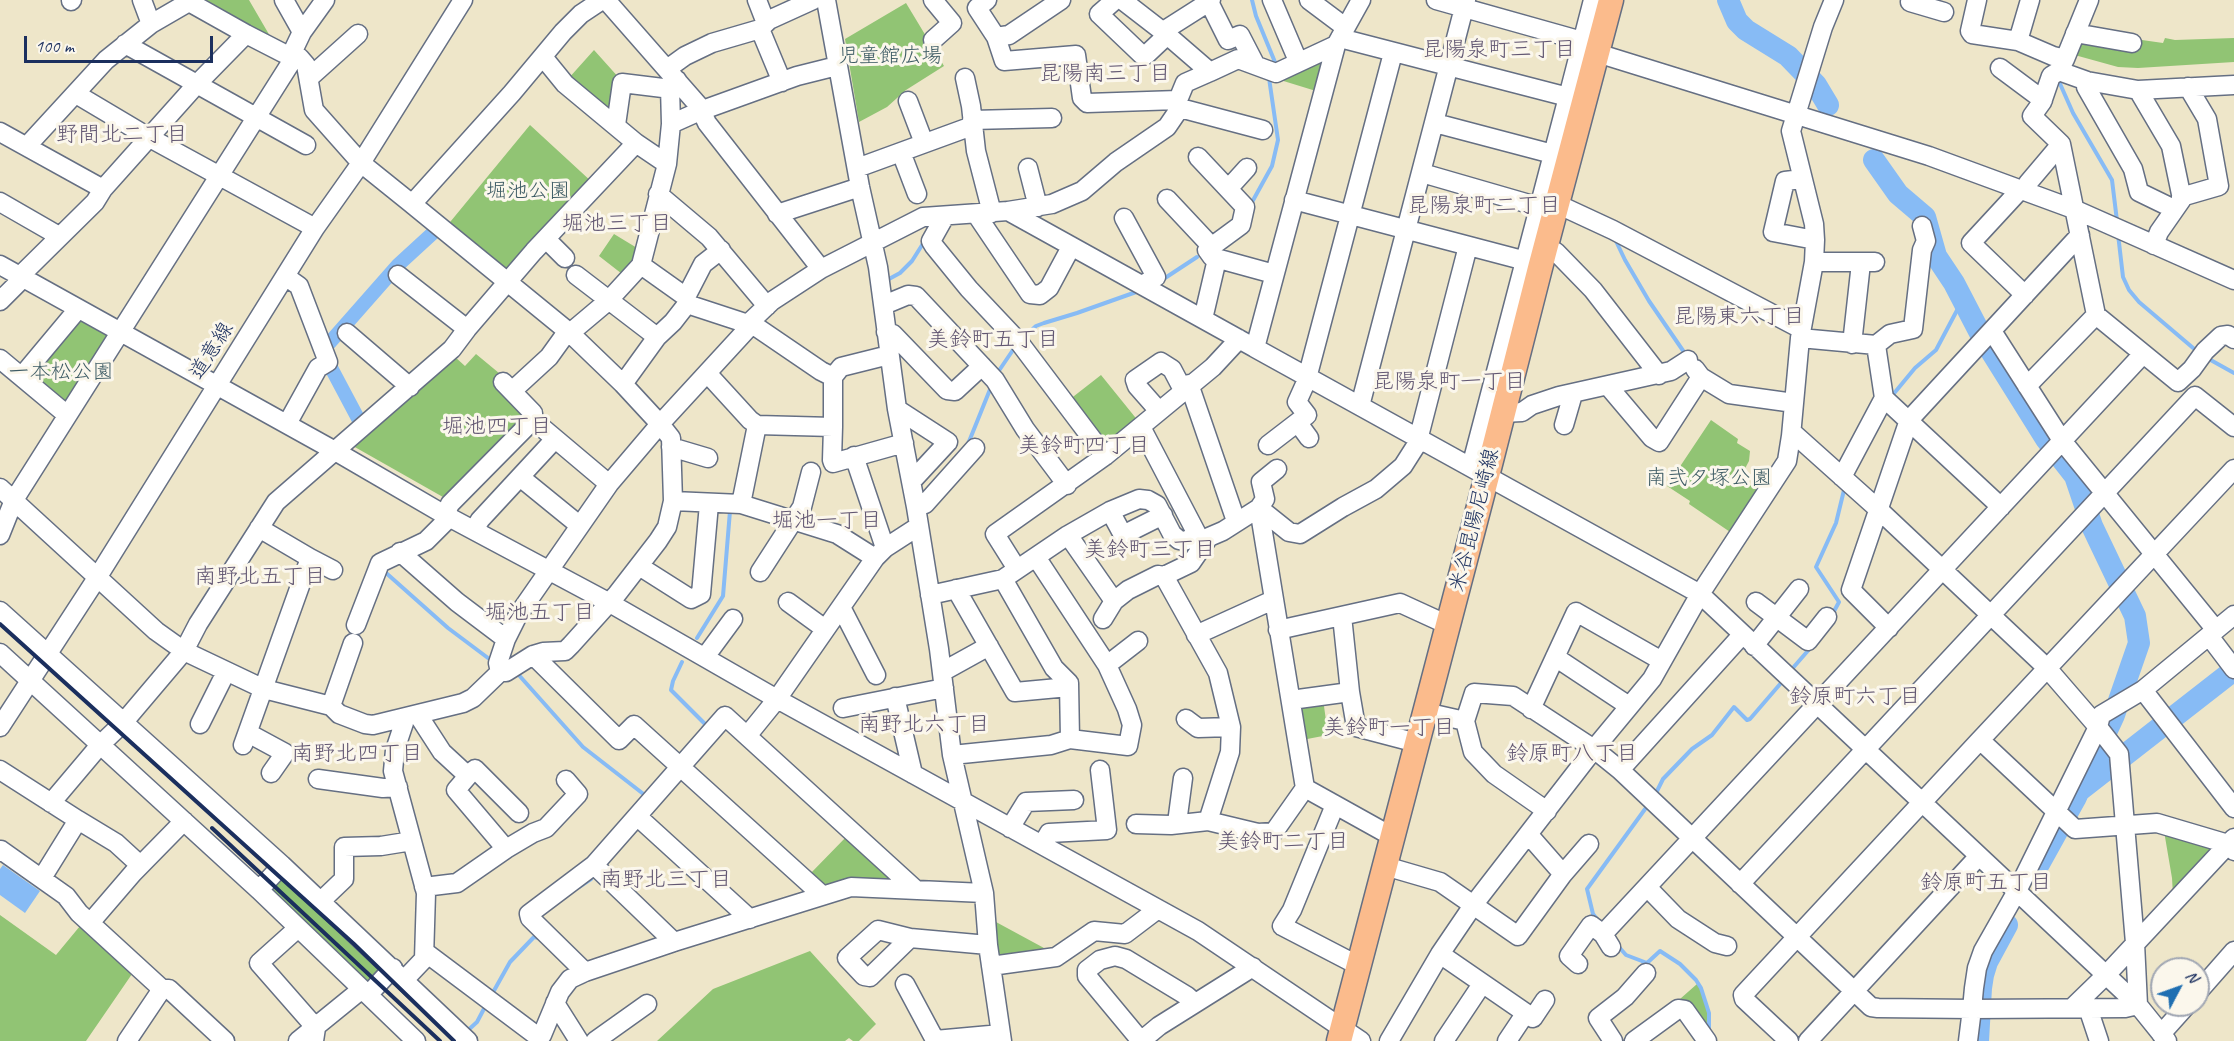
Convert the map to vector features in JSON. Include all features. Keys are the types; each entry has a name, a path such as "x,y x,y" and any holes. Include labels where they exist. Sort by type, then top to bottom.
{"main road":[{"name":"米谷昆陽尼崎線","path":"1348,1036 1359,966 1448,625 1479,472 1502,414 1561,156 1589,47 1611,0"}],"street":[{"path":"142,0 152,24"},
{"path":"284,0 302,32"},
{"path":"0,535 7,494 66,414 120,331 290,64 291,55 302,32 326,0"},
{"name":"道意線","path":"0,727 97,578 315,228 361,163 463,0"},
{"path":"412,204 563,32 582,14 604,0 700,111 821,269"},
{"path":"757,0 782,82"},
{"path":"616,125 622,83 663,88 685,56 765,24 813,0"},
{"path":"826,0 884,305 897,409 930,595 952,755 984,893 988,945 1002,1038 935,1040 905,984"},
{"path":"933,0 952,23 933,40"},
{"path":"987,0 977,8 996,37 1004,61 1077,55 1082,98 1087,103 1179,104 1263,130"},
{"path":"996,37 1009,35 1061,0"},
{"path":"1115,0 1099,14 1142,55 1146,55 1166,34 1168,28 1210,1 1228,40 1240,35 1255,64"},
{"path":"1123,0 1210,72"},
{"path":"1272,0 1298,61"},
{"path":"1309,0 1340,37 1568,98"},
{"path":"1070,739 1069,683 1054,668 1010,574 995,534 1105,456 1186,387 1247,344 1274,274 1340,37 1361,0"},
{"path":"1436,0 1465,4 1589,47 1929,156 2076,210 2234,280"},
{"path":"1435,123 1561,156 1568,98 1589,47 1593,0"},
{"path":"1389,1041 1440,954 1474,903 1594,749 1652,679 1700,594 1782,469 1789,454 1801,333 1814,261 1815,240 1814,224 1791,139 1791,131 1834,0"},
{"path":"1977,0 1970,31 1972,34 2018,41 2053,56 2062,65 2087,81 2138,90 2234,85"},
{"path":"2018,41 2030,0"},
{"path":"2089,0 2062,65 2051,76 2043,100 2032,116 2061,144 2096,315 2234,427"},
{"path":"7,494 156,631 184,651 264,689 331,706 339,714 374,725 464,703 473,698 500,672 506,672 533,655 565,651 639,566 667,527 673,501 671,438 660,424 623,384 568,332 361,163 314,110 306,65 300,58 246,34 189,2 152,24 106,60 27,146"},
{"path":"1919,2 1944,12"},
{"path":"1360,406 1465,4"},
{"path":"2075,33 2132,43"},
{"path":"0,301 18,284 20,276 95,202 103,189 196,85 246,34"},
{"path":"500,672 498,663 506,639 518,615 579,525 609,484 660,424 767,306 821,269 923,217 1038,207 1071,197 1167,127 1179,104 1185,83 1238,60 1276,73 1340,37"},
{"path":"125,44 306,145"},
{"path":"309,78 353,46"},
{"path":"1268,445 1307,415 1297,402 1306,382 1393,53"},
{"path":"543,57 565,84 636,143 667,164"},
{"path":"671,124 700,111 782,82 837,66"},
{"path":"2000,68 2043,100"},
{"path":"965,78 976,151 992,212 1030,294 1040,295 1048,288 1071,247"},
{"path":"331,706 380,563 426,540 448,516 450,504 533,420 533,413 508,386 549,357 568,332 608,301 641,265 667,164 671,124 671,79"},
{"path":"2087,81 2086,87 2133,169 2139,192 2178,203"},
{"path":"2154,245 2158,232 2178,203 2219,186 2206,119 2188,87"},
{"path":"2138,90 2171,146 2178,203"},
{"path":"76,94 150,138 315,228"},
{"path":"908,101 924,143"},
{"path":"857,168 972,123 1052,118"},
{"path":"0,132 103,189"},
{"path":"51,803 184,651 198,624 276,502 452,349 546,239 636,143"},
{"path":"2025,295 1971,243 2022,190 2061,144"},
{"path":"901,152 917,194"},
{"path":"1198,157 1245,207 1241,225 1214,253 1203,319"},
{"path":"1028,168 1038,207"},
{"path":"1228,189 1247,168"},
{"path":"1422,173 1551,207 1613,230 1801,333 1852,344 1876,345 1890,334 1913,330 1926,241 1922,226"},
{"path":"1802,179 1785,181 1773,232 1815,240"},
{"path":"777,214 860,187"},
{"path":"658,194 709,237 767,306"},
{"path":"1167,199 1214,253 1274,274"},
{"path":"1294,200 1468,246 1537,260 1556,252 1590,287 1659,375"},
{"path":"0,202 59,236"},
{"path":"992,212 1071,247 1142,285 1700,594 2139,1005 2164,1038 2179,1017"},
{"path":"945,216 931,241 934,246 969,289 1019,342 1105,456"},
{"path":"1124,218 1150,250 1156,277 1142,285"},
{"path":"1890,628 1851,590 1909,420 2080,235"},
{"path":"546,239 565,258"},
{"path":"1259,508 1289,531 1300,534 1307,532 1343,507 1376,489 1403,466 1417,444 1468,246"},
{"path":"623,384 687,301 703,264 721,250"},
{"path":"1479,472 1537,260"},
{"path":"1814,261 1868,262 1852,344"},
{"path":"0,265 1198,931 1253,967 1348,1036"},
{"path":"641,265 668,282 687,301 752,324 820,371 833,377"},
{"path":"398,275 467,329"},
{"path":"576,275 657,337"},
{"path":"285,276 299,286 328,362 318,368 287,424"},
{"path":"884,305 908,295 916,296 995,380 1025,429 1067,484"},
{"path":"22,376 78,309"},
{"path":"2027,386 2096,315"},
{"path":"886,332 893,334 947,390 955,391 982,366"},
{"path":"347,333 410,387"},
{"path":"2178,382 2221,336 2228,335 2234,339"},
{"path":"1987,337 2027,386 2058,447 2104,493 2154,554 2212,633 2234,669"},
{"path":"1842,477 1884,398 1876,345"},
{"path":"1578,964 1569,956 1591,926 1607,941 1647,888 1691,839 2143,354"},
{"path":"889,355 841,367 833,377 832,460 833,463 904,442"},
{"path":"1502,414 1522,412 1532,405 1559,396 1659,375 1671,371 1687,358 1701,377 1728,394 1794,404"},
{"path":"0,359 66,414"},
{"path":"1159,411 1137,386 1135,380 1161,362 1172,369 1186,387 1236,521"},
{"path":"707,373 757,425 833,427"},
{"path":"1608,386 1652,438 1659,442 1701,377"},
{"path":"1564,425 1573,394"},
{"path":"1740,884 2195,396"},
{"path":"1884,398 2001,507"},
{"path":"897,409 948,442 911,482"},
{"path":"533,420 609,484"},
{"path":"1298,423 1309,438"},
{"path":"741,504 757,425"},
{"path":"1141,427 1202,538"},
{"path":"1792,432 1878,509 2047,668 2101,732 2119,760 2139,1005"},
{"path":"474,530 480,520 555,439"},
{"path":"672,447 708,458"},
{"path":"916,507 925,504 975,448"},
{"path":"854,456 880,553"},
{"path":"1789,1041 1744,999 1743,995 2234,469"},
{"path":"930,595 1010,574 1068,535 1139,499 1154,502 1172,534 1179,540 1202,538 1259,508 1265,499 1261,482 1277,470"},
{"path":"760,573 802,507 811,472"},
{"path":"520,477 579,525"},
{"path":"673,501 741,504 837,534 880,553"},
{"path":"639,566 691,599 701,594 709,504"},
{"path":"1136,824 1208,821 1252,832 1274,832 1305,788 1259,508"},
{"path":"1110,512 1123,535 1162,515"},
{"path":"747,736 777,699 880,553 919,526"},
{"path":"260,528 333,570"},
{"path":"1068,535 1114,602"},
{"path":"1102,619 1114,602 1138,585 1191,563 1202,538"},
{"path":"400,552 466,598 506,639"},
{"path":"952,755 1051,745 1070,739 1128,746 1132,725 1107,665 1036,557"},
{"path":"272,773 285,753 245,739 310,558"},
{"path":"1164,576 1218,673 1231,727 1230,752 1208,821"},
{"path":"956,589 1015,692 1069,687"},
{"path":"1620,770 1748,640 1777,618 1799,589"},
{"path":"1196,635 1273,600"},
{"path":"788,602 825,629"},
{"path":"1756,602 1808,641 1827,617"},
{"path":"1278,630 1400,603 1448,625"},
{"path":"841,607 876,675"},
{"path":"0,611 282,865 468,1041"},
{"path":"1531,709 1576,612 1662,661"},
{"path":"1968,1041 1978,1008 1977,968 1983,951 2021,895 2062,817 2101,732 2101,715 2143,690 2234,615"},
{"path":"1342,616 1356,727 1417,743"},
{"path":"705,657 733,619"},
{"path":"1107,665 1138,641"},
{"path":"843,708 895,697 943,680 989,646"},
{"path":"0,653 259,890 416,1041"},
{"path":"533,655 619,740 634,725 822,895"},
{"path":"1555,657 1629,706"},
{"path":"200,724 226,672"},
{"path":"2143,690 2234,808"},
{"path":"1291,700 1350,692"},
{"path":"1547,811 1494,774 1473,752 1465,721 1474,693 1513,696 1594,749 1620,770 1871,1007 2125,1008 2139,1005"},
{"path":"895,697 913,774"},
{"path":"1425,712 1465,721"},
{"path":"412,716 442,752 468,776"},
{"path":"298,1041 315,1035 365,992 424,959 424,887 393,764 412,716"},
{"path":"585,972 529,915 594,865 725,716 916,890"},
{"path":"1186,719 1198,728 1231,727"},
{"path":"1980,740 2075,829 2157,823 2232,845 2135,943 2080,1008"},
{"path":"506,849 456,790 475,769 519,813"},
{"path":"0,770 116,843 140,865"},
{"path":"1042,845 1048,833 1107,830 1100,770"},
{"path":"1177,823 1183,778"},
{"path":"318,779 342,788 398,787"},
{"path":"424,887 457,883 506,849 546,828 578,794 566,780"},
{"path":"1305,788 1392,837"},
{"path":"1010,828 1026,802 1074,800"},
{"path":"1335,804 1292,910 1282,926 1359,966"},
{"path":"638,817 750,918"},
{"path":"42,878 78,820"},
{"path":"90,923 140,865 184,821"},
{"path":"1528,834 1563,874"},
{"path":"321,902 344,879 344,847 381,846 412,841"},
{"path":"1385,866 1440,882 1474,903 1518,936 1563,874 1589,844"},
{"path":"0,852 1,850 66,896 90,923 162,989 169,989 225,1041"},
{"path":"1808,1041 1979,856"},
{"path":"259,890 282,865"},
{"path":"594,865 674,942"},
{"path":"425,952 533,1033 542,1035 555,1003 570,979 674,942 852,886 984,893"},
{"path":"1647,888 1678,919 1714,943 1727,946"},
{"path":"991,966 1056,957 1094,931 1125,934 1158,909"},
{"path":"298,928 259,963 315,1035"},
{"path":"910,938 988,945"},
{"path":"1440,954 1533,1018 1545,1000"},
{"path":"1195,1003 1130,960 1115,957 1100,960 1087,970 1087,976 1141,1041 1159,1026 1253,967"},
{"path":"2210,981 2231,963"},
{"path":"1613,1041 1599,1023 1598,1017 1625,997 1646,973"},
{"path":"1444,1041 1482,984"},
{"path":"127,1041 162,989"},
{"path":"555,1003 579,1041"},
{"path":"595,1041 646,1004"},
{"path":"2080,1008 2098,1041"},
{"path":"1643,1039 1678,1009 1685,1010 1707,1041"},
{"path":"1507,1041 1525,1014"}],"green space":[{"path":"198,0 249,0 274,43"},
{"name":"児童館広場","path":"906,3 944,66 906,90 887,107 859,122 845,39"},
{"path":"2076,37 2135,39 2163,43 2165,38 2175,40 2234,38 2234,62 2138,68 2118,67 2071,54"},
{"path":"594,50 620,79 614,115 568,79"},
{"path":"1325,56 1316,91 1277,79"},
{"name":"堀池公園","path":"530,125 593,183 508,273 446,227"},
{"path":"614,234 642,251 626,277 599,256"},
{"name":"一本松公園","path":"75,317 111,335 69,405 30,372"},
{"path":"476,354 505,378 530,416 450,501 353,446 455,357 465,366"},
{"path":"1101,375 1139,422 1104,446 1069,400"},
{"name":"南弐タ塚公園","path":"1711,420 1738,439 1737,443 1750,451 1749,461 1740,478 1764,495 1736,536 1667,486"},
{"path":"1323,699 1328,735 1302,740 1298,703"},
{"path":"2164,831 2215,847 2173,895 2172,878"},
{"path":"848,835 894,880 828,888 809,875"},
{"path":"283,873 385,968 368,987 267,890"},
{"path":"0,915 56,955 80,926 132,974 86,1041 0,1041"},
{"path":"996,922 1044,948 1040,956 999,961"},
{"path":"810,951 876,1024 859,1041 849,1038 845,1041 657,1041 713,989"},
{"path":"1697,984 1709,1019 1703,1028 1680,999"}],"water":[{"path":"3,865 40,891 25,913 0,895 0,869"}],"waterway":[{"path":"1252,0 1256,16 1277,67"},
{"path":"1728,0 1737,21 1746,30 1788,56 1816,85 1828,105"},
{"path":"2057,77 2073,113 2112,180 2117,221"},
{"path":"1251,204 1272,166 1278,140 1269,78"},
{"path":"1874,160 1898,194 1925,217 1936,256 1954,283 1981,335 2046,439 2075,476 2092,526 2135,616 2139,643 2114,715 2075,799 2039,864"},
{"path":"324,349 398,265 434,232"},
{"path":"2118,234 2123,277 2129,290 2139,302 2199,353"},
{"path":"1615,239 1649,301 1686,355"},
{"path":"889,279 900,273 912,261 924,242"},
{"path":"1162,280 1197,257"},
{"path":"1022,339 1036,326 1139,291"},
{"path":"1891,397 1915,368 1936,350 1963,299"},
{"path":"996,375 1015,347"},
{"path":"2207,358 2234,373"},
{"path":"328,362 362,426"},
{"path":"968,444 991,387"},
{"path":"1832,615 1839,602 1816,567 1836,523 1845,486"},
{"path":"697,638 723,596 730,511"},
{"path":"385,572 448,628 492,661"},
{"path":"1792,669 1812,646"},
{"path":"682,662 671,690 706,725 703,728"},
{"path":"2080,790 2234,670"},
{"path":"517,673 583,747 646,796"},
{"path":"1655,795 1663,779 1692,749 1712,735 1734,707 1747,720 1750,719 1781,683"},
{"path":"1597,919 1593,914 1587,889 1648,805"},
{"path":"579,887 591,879"},
{"path":"1978,1041 1983,975 1987,962 2007,925"},
{"path":"491,996 510,962 534,937 539,938"},
{"path":"1618,946 1626,955 1647,963 1660,951 1680,964 1701,988 1709,1013 1709,1029"},
{"path":"465,1033 477,1022 486,1005"}],"railway":[{"path":"0,624 354,944 454,1041"},
{"path":"212,828 440,1041"}],"district":[{"name":"昆陽泉町三丁目","path":"1499,50"},
{"name":"昆陽南三丁目","path":"1105,74"},
{"name":"野間北二丁目","path":"122,135"},
{"name":"昆陽泉町二丁目","path":"1484,206"},
{"name":"堀池三丁目","path":"617,224"},
{"name":"昆陽東六丁目","path":"1739,317"},
{"name":"美鈴町五丁目","path":"993,340"},
{"name":"昆陽泉町一丁目","path":"1449,382"},
{"name":"堀池四丁目","path":"497,427"},
{"name":"美鈴町四丁目","path":"1084,446"},
{"name":"堀池一丁目","path":"827,521"},
{"name":"美鈴町三丁目","path":"1150,550"},
{"name":"南野北五丁目","path":"260,577"},
{"name":"堀池五丁目","path":"540,613"},
{"name":"鈴原町六丁目","path":"1855,697"},
{"name":"南野北六丁目","path":"924,725"},
{"name":"美鈴町一丁目","path":"1389,728"},
{"name":"南野北四丁目","path":"357,754"},
{"name":"鈴原町八丁目","path":"1572,754"},
{"name":"美鈴町二丁目","path":"1283,842"},
{"name":"南野北三丁目","path":"666,880"},
{"name":"鈴原町五丁目","path":"1986,883"}]}
